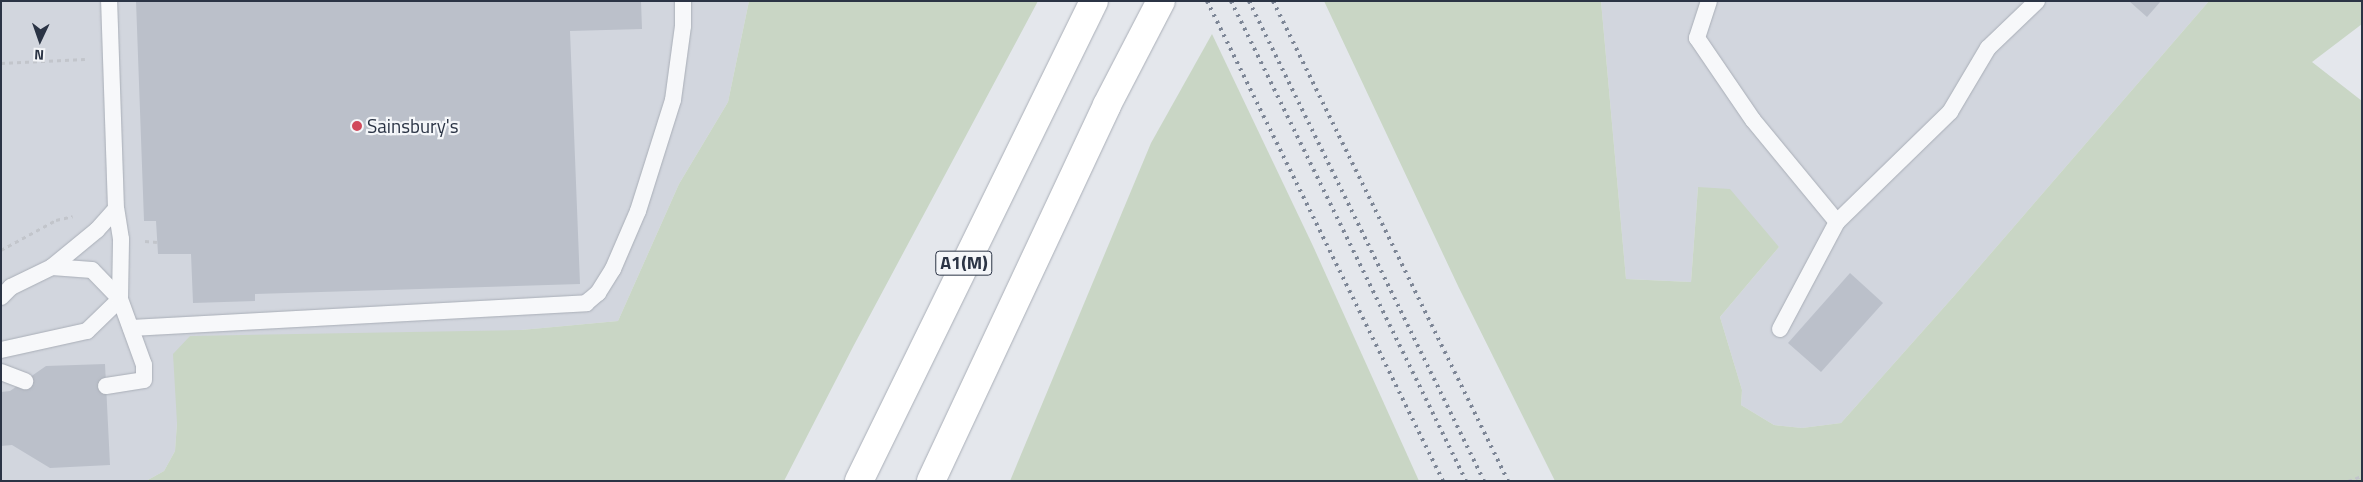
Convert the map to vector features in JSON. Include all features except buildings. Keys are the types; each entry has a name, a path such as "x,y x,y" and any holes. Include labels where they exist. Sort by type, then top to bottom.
{"highway":[{"name":"A1(M)","path":"859,481 1094,1"},
{"path":"930,481 1107,105 1161,1"}],"lane":[{"path":"106,386 144,380 144,365 120,298 121,239 116,210 109,1"},
{"path":"131,328 586,303 598,293 613,269 638,211 673,100 683,26 683,1"},
{"path":"1709,1 1697,38 1754,120 1837,222"},
{"path":"1780,329 1837,222 1950,112 1988,48 2037,1"},
{"path":"1,297 12,287 52,268 97,230 116,210"},
{"path":"52,268 92,270 120,298"},
{"path":"1,350 87,331 120,298"},
{"path":"1,372 25,381"}],"path":[{"path":"1,63 112,58"},
{"path":"2348,481 2362,476"}],"shaded area":[{"path":"1,1 749,1 728,102 679,184 618,321 521,330 177,423 175,451 164,471 146,481 1,481"},
{"path":"1601,1 2209,1 1954,296 1841,423 1802,428 1774,425 1741,405 1742,390 1720,317 1779,247 1698,187 1691,282 1626,279"}],"green space":[{"path":"749,1 1038,1 854,345 784,481 146,481 164,471 175,451 177,423 173,354 190,336 521,330 618,321 679,184 728,102"},
{"path":"1324,1 1601,1 1626,279 1691,282 1698,187 1730,189 1779,247 1720,317 1742,390 1741,405 1774,425 1802,428 1841,423 1954,296 2209,1 2362,1 2362,24 2312,62 2362,101 2362,481 1555,481 1459,288"},
{"path":"1212,34 1313,246 1419,481 1010,481 1151,143"}],"railway":[{"path":"1207,1 1443,481"},
{"path":"1231,1 1466,481"},
{"path":"1249,1 1484,481"},
{"path":"1273,1 1508,481"}],"place":[{"name":"Sainsbury's","path":"357,126"}]}
